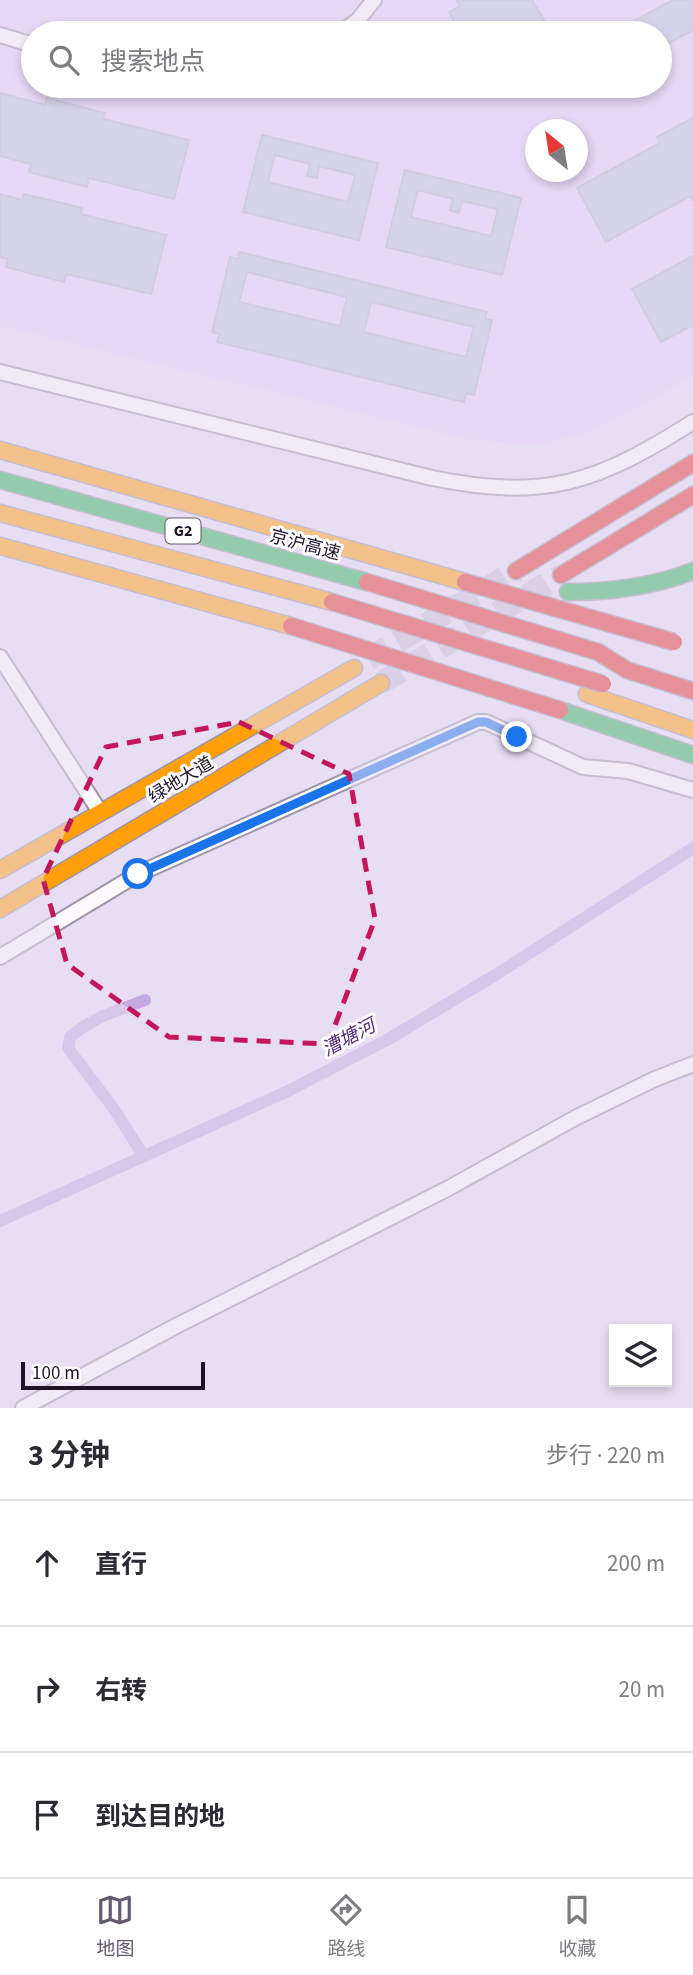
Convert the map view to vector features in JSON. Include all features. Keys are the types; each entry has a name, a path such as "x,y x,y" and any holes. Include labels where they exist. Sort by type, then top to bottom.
{"main road":[{"path":"0,450 400,562 693,648"},
{"path":"516,571 693,463"},
{"name":"京沪高速","path":"0,480 367,582 598,652 643,660 693,676"},
{"path":"561,575 693,495"},
{"name":"G2","path":"0,513 286,588 326,606 693,730"},
{"path":"0,546 292,626 560,710 693,755"},
{"path":"465,582 558,592 632,588 693,571"},
{"name":"G2","path":"326,606 603,684 693,713"},
{"name":"京沪高速","path":"598,652 627,670 693,691"},
{"name":"绿地大道","path":"0,870 354,668"},
{"name":"绿地大道","path":"0,909 381,683"}],"street":[{"path":"357,21 374,0"},
{"path":"0,35 21,41"},
{"path":"0,372 432,478 466,485 502,488 532,489 566,484 608,470 693,422"},
{"path":"0,657 100,812"},
{"path":"0,957 138,874 478,722 486,722 583,768 628,771 693,790"},
{"path":"23,1408 178,1325 447,1189 577,1118 655,1079 693,1064"}],"highlighted area":[{"path":"239,722 349,774 375,919 328,1044 169,1037 67,964 43,879 106,747"}],"shaded area":[{"path":"0,0 693,0 693,376 588,432 536,445 467,439 0,326"}],"building":[{"path":"532,0 544,21 454,21 449,12 460,6 457,1"},
{"path":"673,0 693,0 693,30 672,41 672,21 634,21"},
{"path":"0,93 45,105 47,98 105,113 103,119 189,140 174,199 89,178 87,187 29,172 31,164 0,156"},
{"path":"693,118 693,201 690,196 606,242 577,188 660,143 657,137"},
{"path":"262,135 378,163 359,240 243,212","holes":["275,155 310,164 307,176 317,178 319,166 355,175 348,202 268,182"]},
{"path":"405,170 521,198 502,275 386,247","holes":["418,190 453,199 450,210 459,213 462,201 498,209 491,236 411,217"]},
{"path":"0,194 22,200 24,194 82,208 80,214 166,235 151,294 66,274 64,282 6,267 8,259 0,257"},
{"path":"239,252 487,312 485,319 492,320 474,395 466,393 464,402 217,342 219,334 212,332 230,257 238,259","holes":["247,272 347,297 340,326 239,302","371,302 474,327 466,357 364,332"]},
{"path":"693,256 693,325 661,342 632,289"}],"waterway":[{"name":"漕塘河","path":"0,1221 286,1092 387,1040 497,974 693,848"},
{"path":"143,1155 114,1109 68,1048 70,1037 83,1027 145,1000"}],"tunnel":[{"path":"368,659 516,571"},
{"path":"381,683 561,575"}],"traffic: fast":[{"path":"0,480 367,582"},
{"path":"568,592 631,588 693,571"},
{"path":"560,710 693,755"}],"traffic: slow":[{"path":"0,450 465,582"},
{"path":"0,513 332,602"},
{"path":"0,546 291,626"},
{"path":"0,870 354,668"},
{"path":"0,909 381,683"},
{"path":"587,694 693,730"}],"traffic: jam":[{"path":"516,571 693,463"},
{"path":"561,575 693,495"},
{"path":"367,582 598,652"},
{"path":"465,582 674,642"},
{"path":"332,602 603,684"},
{"path":"291,626 560,710"},
{"path":"598,652 627,670 693,691"}],"route":[{"path":"138,874 478,722 486,722 517,737"}]}
